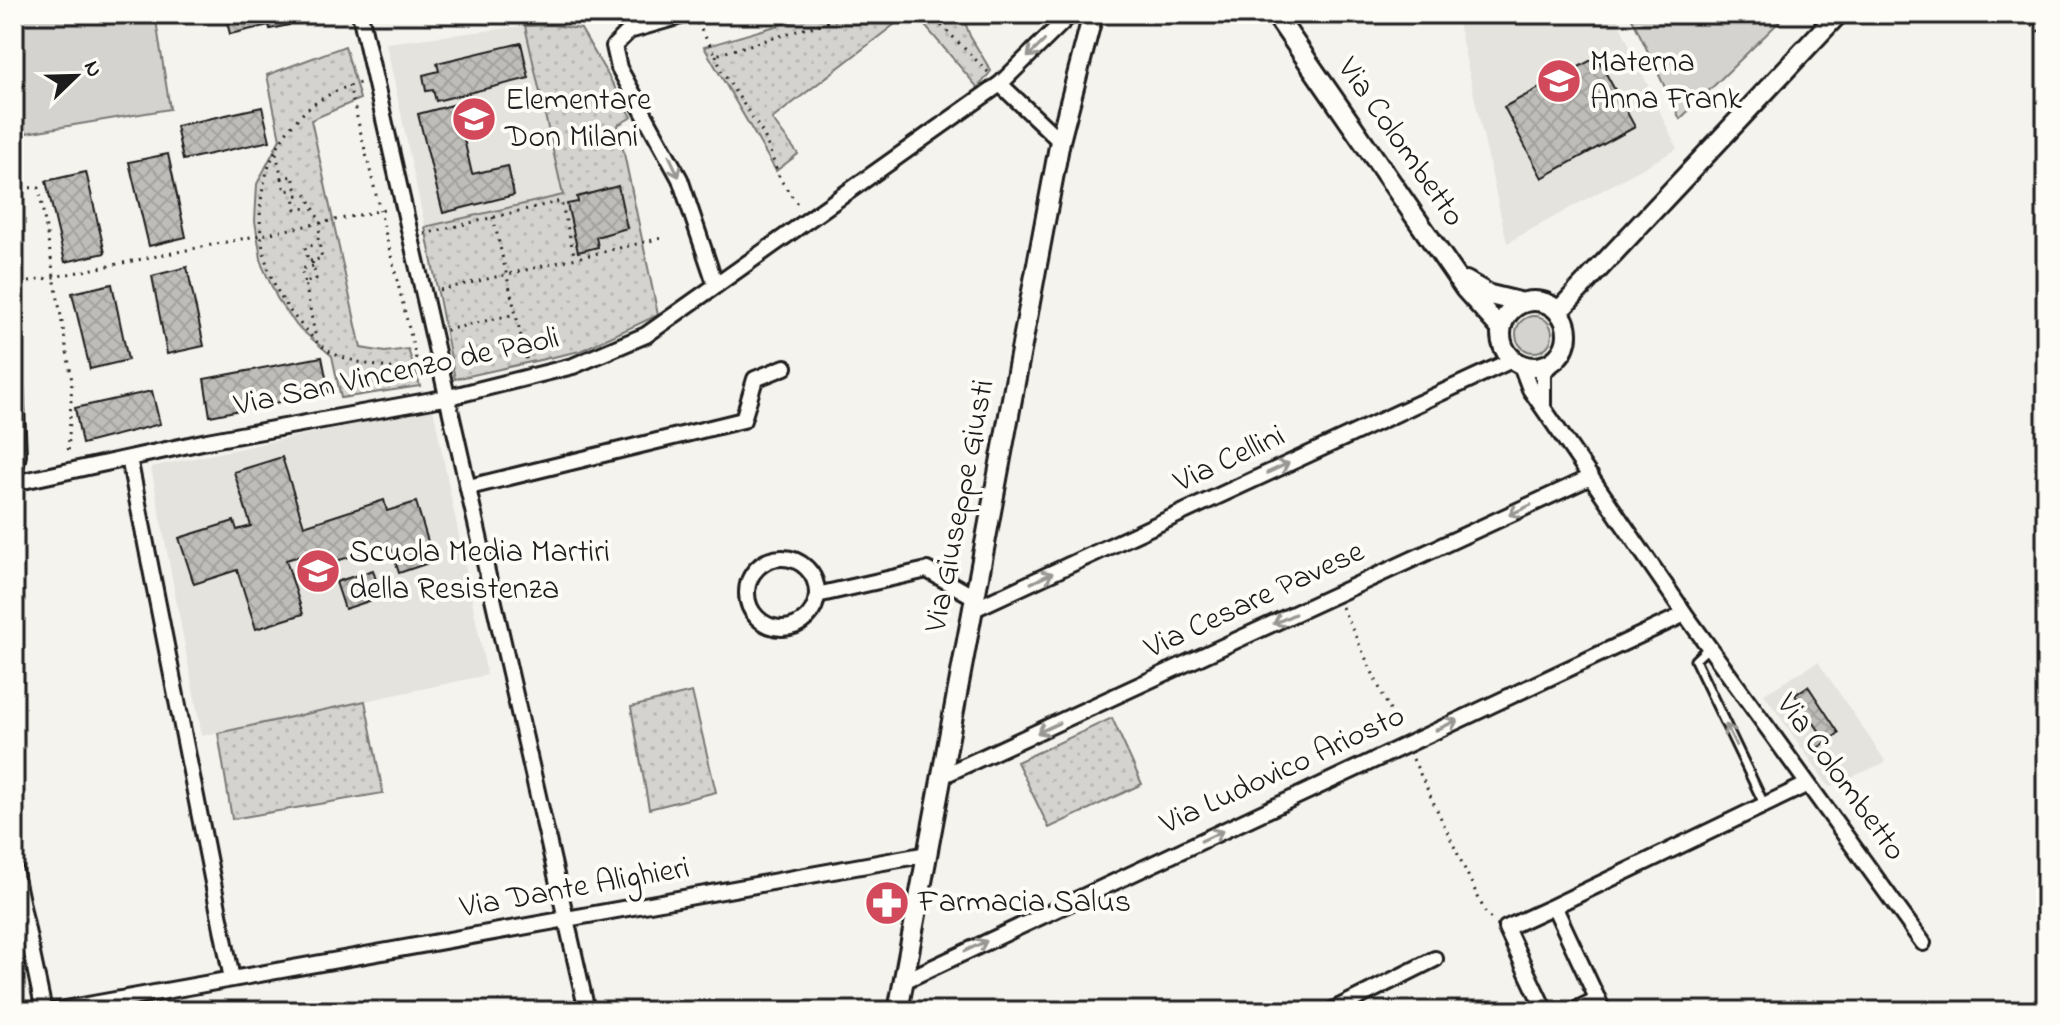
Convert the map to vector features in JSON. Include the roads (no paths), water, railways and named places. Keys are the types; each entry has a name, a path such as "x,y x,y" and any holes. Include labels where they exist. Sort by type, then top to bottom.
{"street":[{"path":"360,14 587,1011"},
{"path":"690,14 629,31 614,46 619,68 680,179 715,283"},
{"name":"Via San Vincenzo de Paoli","path":"14,483 449,397 573,366 646,335 715,283 1000,84 1071,14"},
{"name":"Via Giuseppe Giusti","path":"898,1011 1060,141 1093,14"},
{"name":"Via Colombetto","path":"1275,14 1449,266 1501,329 1502,346 1516,362 1543,407 1685,614 1923,943"},
{"path":"1543,407 1543,374 1566,344 1566,327 1558,312 1838,14"},
{"path":"1000,84 1060,141"},
{"name":"Via Colombetto","path":"1449,266 1481,290 1523,303 1545,303 1558,312"},
{"path":"1501,329 1506,315 1523,303"},
{"path":"14,359 18,455 14,474"},
{"path":"1516,362 1531,368 1550,364"},
{"name":"Via Cellini","path":"973,604 1516,362"},
{"path":"469,487 743,420 755,379 785,367"},
{"path":"129,458 232,979"},
{"name":"Via Cesare Pavese","path":"942,776 1591,477"},
{"path":"783,557 808,568 817,595 809,615 796,625 781,628 756,616 747,594 750,579 758,567 783,557"},
{"path":"817,595 927,570 973,604"},
{"name":"Via Ludovico Ariosto","path":"906,980 1685,614"},
{"path":"1545,1011 1506,928 1808,784"},
{"name":"Via Dante Alighieri","path":"54,1011 928,854"},
{"path":"14,868 44,1011"},
{"path":"1554,906 1600,1005 1573,1011"},
{"path":"1331,1011 1435,959"}],"lane":[{"name":"Via Colombetto","path":"1709,647 1695,660 1765,806"}],"place":[{"name":"Materna Anna Frank","path":"1559,81"},
{"name":"Elementare Don Milani","path":"474,119"},
{"name":"Scuola Media Martiri della Resistenza","path":"318,571"},
{"name":"Farmacia Salus","path":"887,903"}]}
